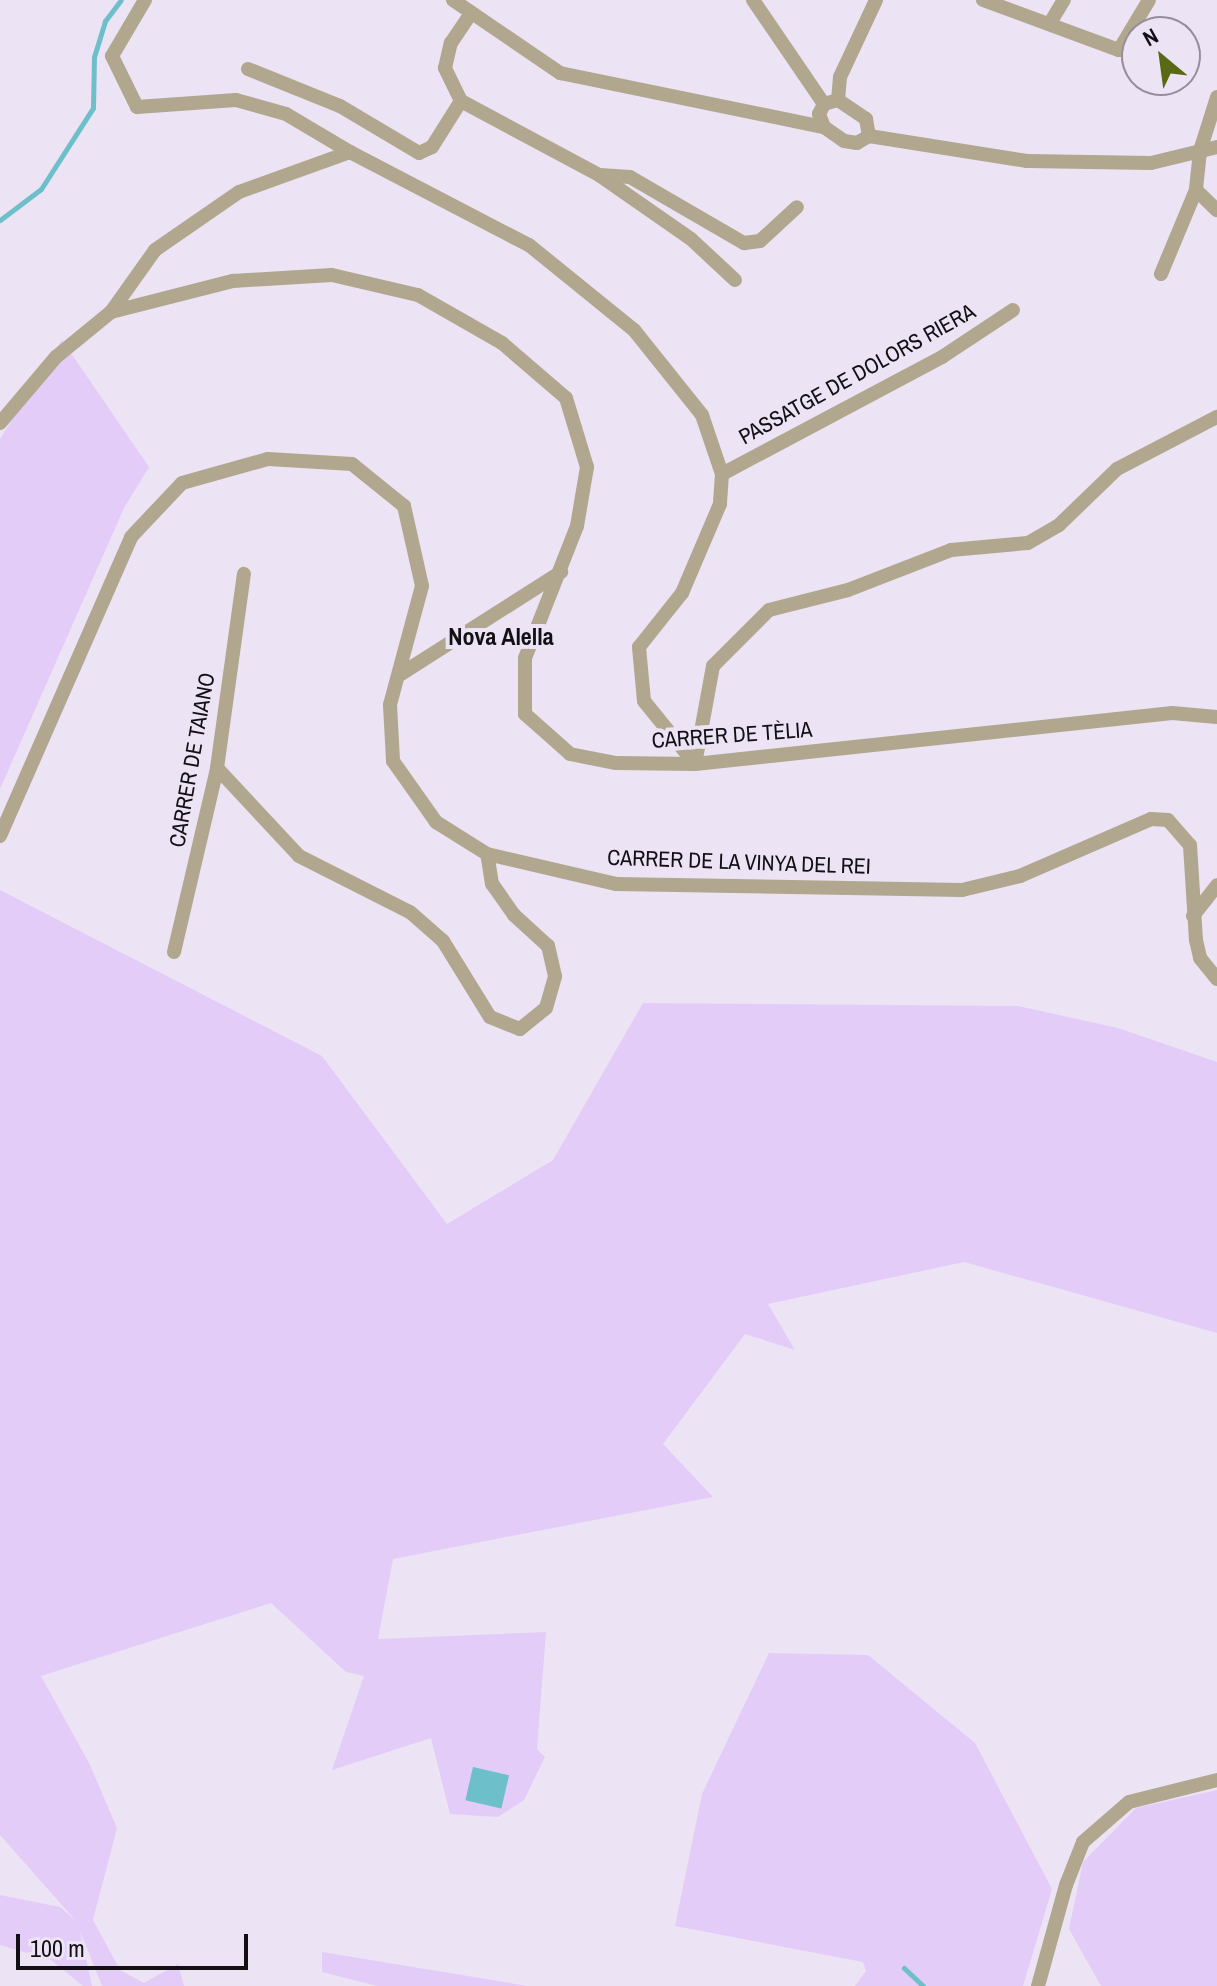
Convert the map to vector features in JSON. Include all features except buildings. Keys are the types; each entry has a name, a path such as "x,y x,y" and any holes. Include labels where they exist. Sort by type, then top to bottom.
{"street":[{"path":"145,0 112,56 137,107 236,100 286,114 350,152 529,245 634,330 702,415 722,474 720,504 682,593 639,647 644,701 695,764"},
{"path":"453,0 560,73 824,127 844,141 857,143 869,136 1027,161 1151,163 1217,147"},
{"path":"753,0 831,102 866,119 869,136"},
{"path":"824,127 819,114 831,102 876,0"},
{"path":"984,0 1119,50 1149,0"},
{"path":"1050,23 1064,0"},
{"path":"471,13 451,43 445,68 461,101 534,144 599,175 691,239 735,280"},
{"path":"248,69 340,106 419,153 432,147 461,101"},
{"path":"1161,274 1196,190 1200,151 1217,97"},
{"path":"111,312 155,250 239,192 350,152"},
{"path":"599,175 630,177 744,243 760,241 797,207"},
{"path":"1196,190 1217,210"},
{"name":"CARRER DE TÈLIA","path":"0,423 56,357 111,312 233,281 332,275 418,295 502,343 566,398 587,467 577,526 525,658 525,714 570,754 616,763 695,764 1172,713 1217,717"},
{"name":"PASSATGE DE DOLORS RIERA","path":"722,474 942,357 1013,310"},
{"path":"695,764 713,666 769,610 848,590 951,550 1028,543 1059,525 1117,469 1217,417"},
{"name":"CARRER DE LA VINYA DEL REI","path":"0,836 131,537 182,483 268,459 352,464 404,506 422,586 401,674 390,705 393,761 436,822 487,854 616,884 962,890 1020,876 1151,819 1168,820 1190,845 1193,916 1200,958 1217,979"},
{"path":"401,674 561,572"},
{"name":"CARRER DE TAIANO","path":"174,952 217,768 244,574"},
{"path":"217,768 299,856 410,912 443,941 490,1017 520,1029 546,1008 555,976 548,946 514,915 492,884 487,854"},
{"path":"1193,916 1217,885"},
{"path":"1038,1986 1066,1885 1083,1842 1129,1802 1217,1780"}],"shaded area":[{"path":"62,340 149,467 124,508 0,789 0,439"},
{"path":"0,890 322,1056 447,1224 553,1160 643,1003 1018,1006 1118,1028 1217,1062 1217,1333 964,1262 768,1304 795,1350 745,1334 663,1444 713,1497 393,1559 378,1639 546,1632 537,1749 545,1757 524,1800 498,1817 450,1814 431,1738 332,1770 364,1676 346,1672 271,1603 41,1676 89,1763 117,1828 93,1920 120,1970 144,1983 178,1964 184,1986 102,1986 80,1931 92,1986 83,1986 51,1960 0,1945 0,1895 60,1907 76,1921 0,1835"},
{"path":"769,1653 868,1655 975,1743 1052,1889 1023,1986 855,1986 866,1971 863,1962 675,1926 702,1794"},
{"path":"1217,1790 1217,1986 1101,1986 1069,1929 1083,1862 1136,1808"},
{"path":"322,1952 527,1986 377,1986 322,1972"}],"water":[{"path":"473,1767 509,1775 501,1808 465,1800"}],"waterway":[{"path":"0,220 41,189 93,108 94,57 105,21 121,0"},
{"path":"904,1968 923,1986"}],"district":[{"name":"Nova Alella","path":"501,637"}]}
